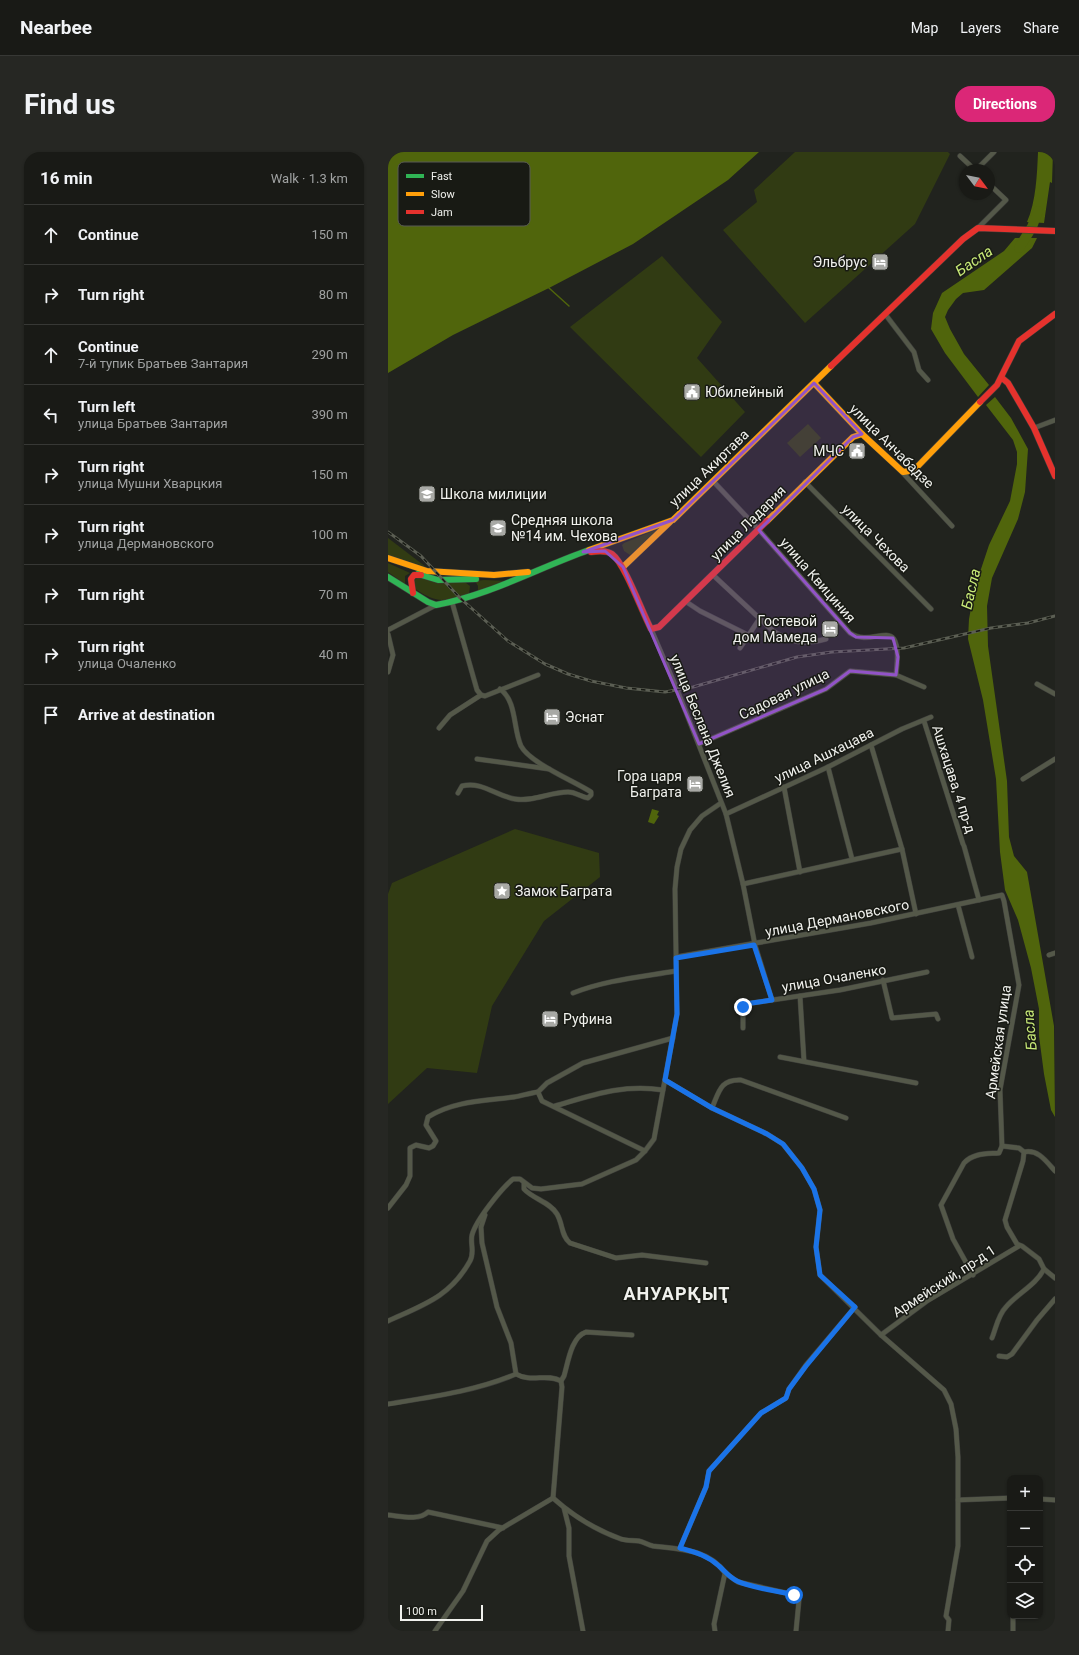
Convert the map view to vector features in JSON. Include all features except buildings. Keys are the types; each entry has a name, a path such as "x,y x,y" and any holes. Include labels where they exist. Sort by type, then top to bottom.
{"main road":[{"path":"978,228 1055,231"},
{"name":"улица Акиртава","path":"436,605 452,602 502,587 560,560 672,520 950,250 978,228"},
{"path":"900,470 905,472 914,469 941,444 997,385 1002,378 1019,341 1055,314"},
{"path":"1002,378 1008,383 1034,428 1055,476"},
{"name":"улица Анчабадзе","path":"814,383 862,434 900,470"},
{"name":"улица Ладария","path":"651,629 659,627 759,530 805,482 853,437 862,434"},
{"path":"623,567 672,520"},
{"name":"улица Беслана Джелия","path":"582,552 605,551 612,554 623,567 638,604 651,629"},
{"path":"391,559 427,571 500,575 533,572"},
{"path":"391,559 421,575 438,580 472,584 500,575"},
{"path":"414,593 410,584 411,579 414,575 421,575"},
{"path":"388,577 436,605"},
{"path":"472,584 472,596"}],"street":[{"path":"981,164 994,152"},
{"path":"960,156 969,164"},
{"path":"978,228 1006,200 995,190"},
{"path":"885,314 914,352 919,370 928,380"},
{"path":"1034,428 1055,420"},
{"name":"улица Анчабадзе","path":"900,470 952,526"},
{"name":"улица Квициния","path":"713,481 759,530 850,633 856,637 887,635 893,638 897,643 898,658 896,674"},
{"name":"улица Чехова","path":"805,482 931,609"},
{"path":"713,575 773,631 796,643 804,643 826,638"},
{"path":"685,601 700,611 748,635"},
{"path":"452,602 477,690 481,695"},
{"name":"улица Акиртава","path":"388,630 436,605"},
{"path":"740,648 760,618"},
{"name":"улица Беслана Джелия","path":"651,629 699,744 726,814 743,884 754,945 772,1000"},
{"path":"388,634 393,654 388,672"},
{"name":"Садовая улица","path":"699,744 826,689 850,671 896,674 924,687"},
{"path":"439,728 450,715 481,695 485,696 538,675"},
{"path":"1037,684 1055,694"},
{"path":"458,793 462,786 470,784 479,785 515,799 528,799 570,792 584,798 588,798 591,795 590,792 583,787 551,770 531,757 522,747 508,697 500,689"},
{"name":"улица Ашхацава","path":"726,814 828,767 902,729 931,717"},
{"name":"Ашхацава, 4 пр-д","path":"924,721 964,845 979,900"},
{"path":"870,745 902,849 916,914"},
{"path":"477,759 551,770"},
{"path":"1023,779 1055,759"},
{"path":"828,767 852,859"},
{"path":"784,787 800,872"},
{"path":"388,1321 436,1300 446,1292 470,1261 473,1253 472,1236 476,1223 506,1185 514,1179 520,1179 532,1188 541,1189 582,1184 636,1160 645,1152 654,1139 677,1014 675,889 681,849 690,830 702,816 721,803"},
{"path":"743,884 902,849"},
{"name":"улица Дермановского","path":"676,958 754,945 916,914 1002,895"},
{"name":"Армейская улица","path":"1002,895 1019,985 1000,1090 1002,1146"},
{"path":"958,905 972,957"},
{"path":"1049,955 1055,952"},
{"path":"573,993 589,987 621,980 676,972"},
{"name":"улица Очаленко","path":"743,1028 743,1007 745,1004 800,996 927,972"},
{"path":"883,980 892,1018 936,1014 938,1019"},
{"path":"800,996 804,1061"},
{"path":"388,1208 406,1184 410,1176 410,1148 412,1145 429,1148 433,1146 436,1141 426,1125 428,1118 442,1109 454,1105 516,1097 538,1092 547,1083 583,1063 673,1038"},
{"path":"780,1058 804,1061 916,1083"},
{"path":"665,1080 712,1108 767,1134 783,1144 802,1168 814,1189 820,1210 816,1247 820,1275 855,1307 881,1335 914,1366 933,1379 944,1390 951,1404 956,1436 958,1500 958,1546 946,1616 950,1620 948,1631"},
{"path":"712,1108 722,1085 727,1081 741,1080 846,1118"},
{"path":"555,1106 621,1089 642,1087 663,1090"},
{"path":"538,1092 542,1101 555,1106 645,1152"},
{"path":"973,1274 953,1239 941,1205 964,1163 969,1158 978,1155 998,1153 1002,1146 1019,1148 1024,1152"},
{"path":"1024,1152 1030,1150 1036,1152 1055,1171"},
{"path":"1024,1152 1023,1162 1006,1220 1010,1234 1019,1246 1022,1246 1039,1259 1044,1269 1055,1278"},
{"path":"524,1183 524,1189 529,1194 550,1207 557,1214 565,1240 570,1243 616,1258 642,1255 706,1262"},
{"path":"486,1212 481,1227 482,1243 497,1307 511,1343 516,1374 524,1379 555,1378 561,1381"},
{"name":"Армейский, пр-д 1","path":"881,1335 927,1301 1019,1246"},
{"path":"992,1338 999,1317 1005,1307 1040,1277 1044,1269"},
{"path":"999,1356 1007,1357 1012,1354 1037,1320 1055,1299"},
{"path":"680,1548 706,1487 709,1471 761,1413 786,1398 789,1389 806,1366 855,1307"},
{"path":"632,1335 586,1332 581,1334 577,1339 561,1381 562,1387 554,1498 564,1508 592,1525 622,1539 640,1541 652,1546 680,1548 698,1553 711,1559 724,1573 738,1582 794,1595 799,1600 796,1631"},
{"path":"388,1404 439,1396 501,1381 516,1374"},
{"path":"435,1631 463,1590 487,1541 503,1528 554,1498"},
{"path":"958,1500 1007,1498"},
{"path":"1043,1499 1055,1500"},
{"path":"564,1508 569,1528 569,1556 583,1631"},
{"path":"388,1515 418,1517 428,1512 503,1528"},
{"path":"715,1631 714,1624 724,1573"},
{"path":"1013,1619 1013,1631"}],"highlighted area":[{"path":"814,383 862,434 853,437 759,530 850,633 856,637 893,638 898,657 896,675 850,671 826,689 699,744 623,567 605,551 583,552 673,520"}],"shaded area":[{"path":"388,152 759,152 728,180 633,244 549,288 453,335 388,373"},
{"path":"795,152 948,152 950,154 915,224 805,323 723,230 757,202 754,190"},
{"path":"1038,152 1053,152 1052,183 1050,182 1044,223 1027,222 1034,197"},
{"path":"1015,238 1037,238 1032,248 984,290 963,293 956,299 945,317 964,354 989,385 978,397 945,353 931,329 933,313 942,293 1004,251"},
{"path":"662,256 722,322 697,358 745,412 701,457 570,327"},
{"path":"995,397 1011,418 1028,449 1025,492 1018,519 992,578 987,606 988,646 1007,781 1009,837 1014,856 1027,872 1054,1026 1055,1117 1051,1110 1044,1074 1039,1036 1039,1009 1031,968 1018,920 1005,890 1000,852 996,779 983,700 968,639 969,619 975,587 989,545 1010,501 1017,464 1017,452 1013,440 986,405"},
{"path":"808,424 821,438 800,457 787,443"},
{"path":"660,528 630,555 624,551 622,545 624,543"},
{"path":"388,538 426,567 388,555"},
{"path":"388,563 410,573 405,576 405,584 388,572"},
{"path":"418,578 466,583 470,586 469,595 447,600 430,597 415,589 413,580"},
{"path":"475,581 508,581 478,593 478,586"},
{"path":"652,809 659,811 657,815 659,816 654,824 648,822"},
{"path":"515,829 599,853 600,877 544,921 492,1006 477,1073 427,1068 388,1104 388,894 392,883"}],"waterway":[{"name":"Басла","path":"1019,248 1032,227 1038,211"},
{"path":"549,288 569,306"}],"railway":[{"path":"388,532 421,556 460,598 508,641 545,664 568,674 591,681 626,688 665,692 693,687 797,657 832,652 904,648 991,628 1028,623 1055,616"}],"traffic: fast":[{"path":"388,577 428,602 436,605 476,595 589,550"},
{"path":"418,574 438,580 476,579"}],"traffic: slow":[{"path":"589,550 673,520 831,366"},
{"path":"814,383 862,434"},
{"path":"767,521 853,437 862,434 903,472 910,471 918,466 980,402"},
{"path":"623,567 670,522"},
{"path":"388,558 427,571 494,575 528,572"}],"traffic: jam":[{"path":"831,366 963,239 978,228 1055,231"},
{"path":"980,402 997,385 1019,341 1055,314"},
{"path":"1002,378 1008,383 1034,428 1055,476"},
{"path":"591,552 607,552 612,554 617,559 628,578 651,629 659,627 767,521"},
{"path":"413,593 411,579 414,575 421,575"}],"place":[{"name":"Эльбрус","path":"880,262"},
{"name":"Юбилейный","path":"692,392"},
{"name":"МЧС","path":"857,451"},
{"name":"Школа милиции","path":"427,494"},
{"name":"Средняя школа №14 им. Чехова","path":"498,528"},
{"name":"Гостевой дом Мамеда","path":"830,629"},
{"name":"Эснат","path":"552,717"},
{"name":"Гора царя Баграта","path":"695,784"},
{"name":"Замок Баграта","path":"502,891"},
{"name":"Руфина","path":"550,1019"}],"district":[{"name":"АНУАРҚЫҬ","path":"677,1293"}],"route":[{"path":"743,1007 745,1004 772,1000 754,945 676,958 677,1014 665,1080 712,1108 767,1134 783,1144 802,1168 814,1189 820,1210 816,1247 820,1275 855,1307 806,1366 789,1389 786,1398 761,1413 709,1471 706,1478 706,1487 680,1548 698,1553 711,1559 724,1573 738,1582 794,1595"}]}
